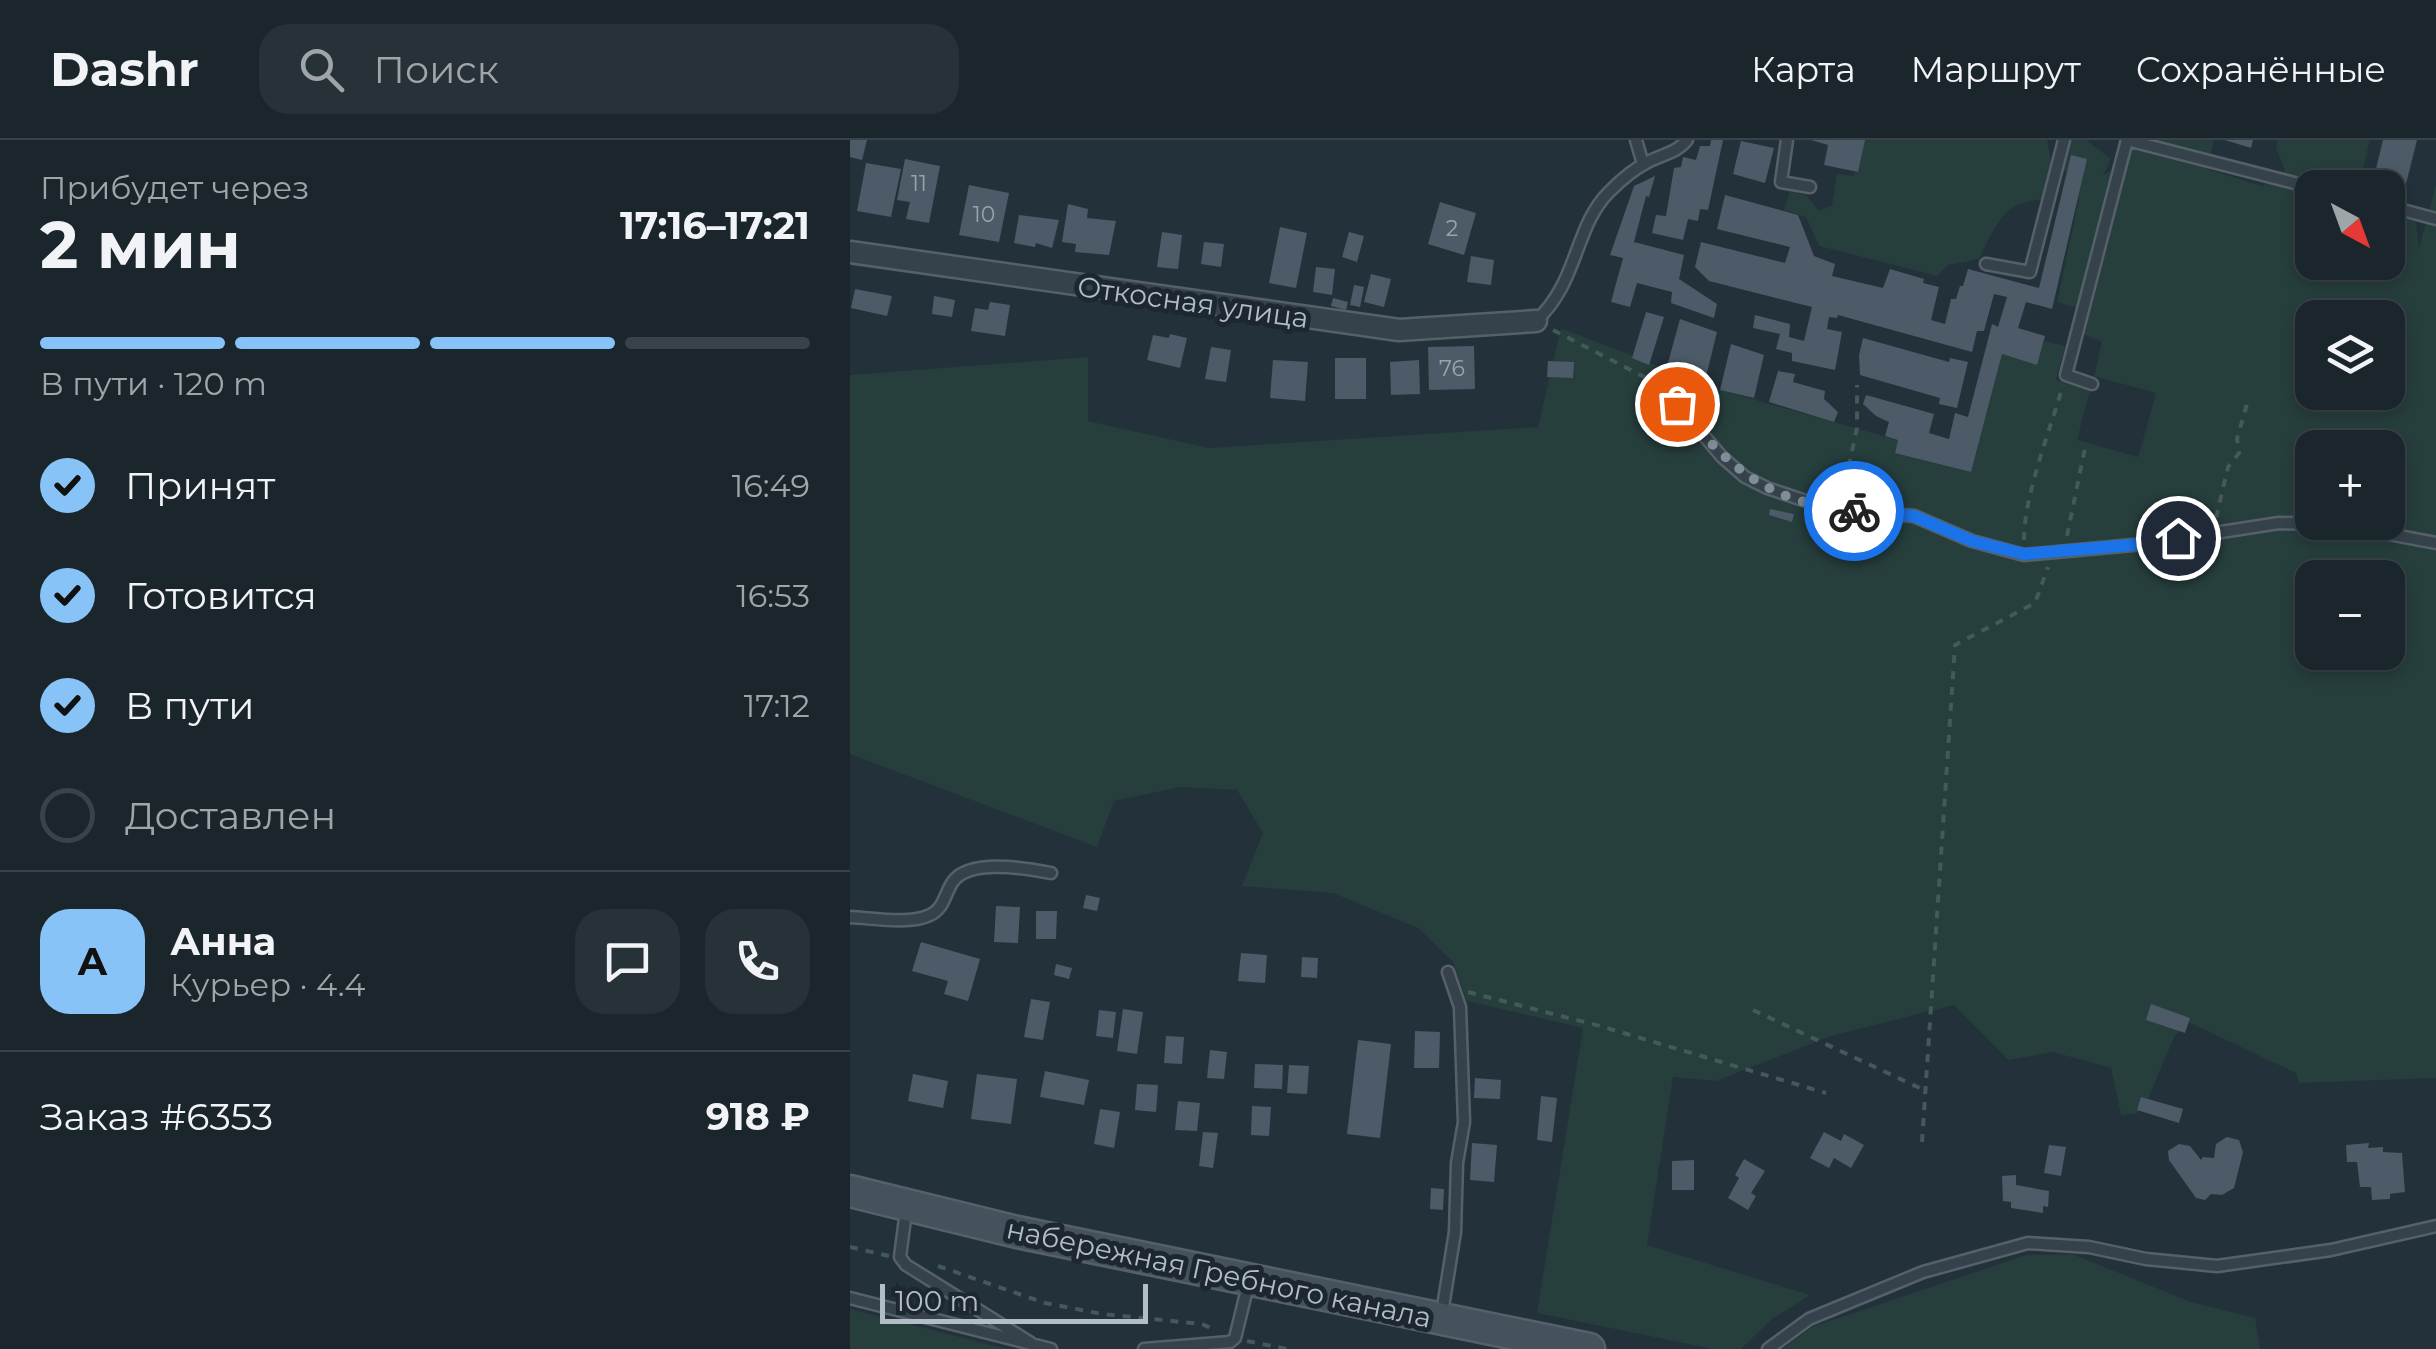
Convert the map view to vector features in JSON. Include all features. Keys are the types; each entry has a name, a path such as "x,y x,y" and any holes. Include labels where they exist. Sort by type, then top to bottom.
{"street":[{"name":"Откосная улица","path":"850,252 1400,330 1536,321"},
{"name":"набережная Гребного канала","path":"850,1192 1017,1232 1589,1349"}],"lane":[{"path":"1636,140 1643,164"},
{"path":"1536,321 1554,305 1565,286 1594,211 1608,192 1643,164 1682,147 1687,140"},
{"path":"1787,140 1782,182 1810,187"},
{"path":"1986,264 2030,272 2064,140"},
{"path":"2092,384 2066,375 2127,140 2295,183"},
{"path":"2405,211 2436,219"},
{"path":"1677,404 1722,457 1745,477 1767,488 1840,510 1914,516 1972,541 2024,554 2144,544 2279,522 2335,524 2436,543"},
{"path":"850,917 918,919 932,914 944,902 952,882 972,869 1021,868 1051,873"},
{"path":"1442,1319 1455,1232 1457,1164 1464,1122 1460,1007 1448,972"},
{"path":"906,1206 900,1258 1031,1343"},
{"path":"1768,1349 1809,1318 1924,1272 2028,1243 2089,1247 2146,1259 2217,1266 2331,1250 2436,1226"},
{"path":"1144,1349 1230,1342 1235,1338 1249,1280"},
{"path":"850,1298 1050,1349"}],"path":[{"path":"1536,321 1652,381 1677,404"},
{"path":"2024,554 2024,510 2066,375"},
{"path":"1840,510 1857,428 1857,385"},
{"path":"2212,532 2228,466 2239,453 2237,439 2247,404"},
{"path":"1922,1142 1955,644 2036,603 2058,552 2086,443"},
{"path":"1454,988 1600,1026 1826,1093"},
{"path":"1753,1010 1926,1091"},
{"path":"850,1248 932,1264 1046,1303 1102,1314 1202,1324 1235,1338 1286,1349"}],"green space":[{"path":"1861,140 2047,140 2052,166 2063,163 2068,140 2086,140 2111,159 2103,175 2125,163 2122,140 2214,140 2207,169 2262,186 2285,171 2276,148 2278,140 2370,140 2362,170 2295,170 2295,280 2405,280 2405,219 2416,222 2419,249 2436,184 2436,1078 2299,1083 2296,1073 2188,1022 2175,1035 2145,1106 2136,1114 2121,1115 2111,1068 2053,1052 2008,1060 1954,1005 1831,1036 1716,1081 1673,1077 1647,1245 1810,1295 1772,1319 1741,1349 1713,1349 1537,1313 1583,1028 1467,1001 1453,962 1418,928 1333,893 1242,886 1263,833 1237,790 1181,787 1114,801 1097,847 850,754 850,375 1088,357 1088,421 1209,448 1538,427 1561,328 1720,390 1898,440 1895,452 1971,472 2002,354 2037,364 2044,341 2065,346 2056,380 2090,390 2077,440 2138,457 2156,393 2094,376 2102,342 2083,334 2088,312 2057,302 2079,199 2076,172 2063,171 2054,200 2025,202 2006,214 1979,259 1948,265 1937,276 1819,246 1806,217 1784,210 1790,191 1807,196 1819,211 1832,205 1837,174 1854,176"},
{"path":"2072,1254 2191,1302 2255,1318 2260,1349 1782,1349 1812,1327 2026,1255"},
{"path":"850,1309 1007,1349 850,1349"}],"building":[{"path":"850,140 867,140 862,160 850,157"},
{"path":"1711,140 1723,140 1708,210 1700,209 1698,221 1688,219 1683,240 1652,233 1656,215 1666,216 1674,168 1681,167 1683,157 1696,160 1700,146 1710,146"},
{"path":"1811,140 1865,140 1858,172 1824,165 1828,145"},
{"path":"2225,140 2253,140 2251,148"},
{"path":"2383,140 2417,140 2405,188 2405,170 2376,170"},
{"path":"1741,141 1774,148 1765,183 1733,174"},
{"path":"2071,155 2087,159 2052,309 2026,302 2018,328 2045,336 2037,365 2002,354 1971,472 1895,453 1898,440 1885,436 1889,422 1863,404 1866,395 1934,414 1929,433 1949,439 1955,413 1968,417 1992,324 1998,327 2007,297 1994,294 1984,331 1977,331 1972,352 1838,315 1829,317 1827,329 1842,332 1835,370 1792,361 1792,353 1776,349 1780,334 1753,328 1755,315 1790,324 1789,337 1804,341 1812,307 1709,281 1695,267 1701,242 1785,263 1790,247 1717,229 1725,195 1798,215 1814,256 1835,264 1832,276 1883,288 1890,269 1939,287 1931,320 1945,324 1951,299 1956,299 1968,269 2039,288"},
{"path":"905,159 940,166 929,223 906,219 910,202 897,200"},
{"path":"866,163 901,169 891,217 857,211"},
{"path":"1655,176 1634,242 1684,255 1679,279 1717,304 1714,318 1671,303 1672,292 1637,283 1630,307 1611,302 1623,258 1610,255 1634,186"},
{"path":"969,185 1009,193 999,242 959,235"},
{"path":"1440,202 1476,213 1464,255 1428,244"},
{"path":"1068,204 1088,209 1087,218 1116,221 1109,255 1075,252 1076,244 1062,242"},
{"path":"1019,215 1059,220 1052,248 1014,243"},
{"path":"1280,227 1307,233 1296,288 1269,283"},
{"path":"1162,232 1182,235 1178,269 1157,267"},
{"path":"1349,232 1364,236 1357,262 1342,257"},
{"path":"1204,242 1224,244 1221,267 1201,264"},
{"path":"1471,256 1494,260 1491,285 1467,282"},
{"path":"1316,267 1335,269 1332,295 1313,292"},
{"path":"1371,274 1391,279 1384,307 1364,302"},
{"path":"1354,285 1364,287 1360,307 1350,305"},
{"path":"855,289 892,296 887,316 851,308"},
{"path":"934,296 955,300 952,317 932,314"},
{"path":"1333,298 1348,302 1346,310 1331,306"},
{"path":"990,302 1010,305 1005,336 971,331 975,308 988,310"},
{"path":"1646,312 1664,317 1649,365 1632,358"},
{"path":"1680,319 1717,332 1704,385 1666,370"},
{"path":"1170,334 1187,338 1180,368 1147,360 1153,335 1169,338"},
{"path":"1863,338 1949,362 1950,358 1968,362 1957,408 1939,404 1940,398 1860,375"},
{"path":"1731,344 1764,355 1754,398 1720,390"},
{"path":"1474,346 1475,389 1429,390 1428,347"},
{"path":"1211,347 1231,350 1226,382 1205,379"},
{"path":"1335,358 1366,358 1366,399 1335,399"},
{"path":"1273,360 1308,362 1305,401 1270,398"},
{"path":"1419,360 1420,394 1391,395 1390,362"},
{"path":"1548,361 1574,362 1573,378 1547,377"},
{"path":"1778,371 1795,374 1793,382 1825,391 1824,399 1838,412 1834,422 1769,402"},
{"path":"1770,509 1794,514 1792,522 1769,515"},
{"path":"1086,895 1100,898 1097,911 1083,908"},
{"path":"996,906 1020,907 1018,943 994,942"},
{"path":"1036,911 1057,911 1056,939 1036,939"},
{"path":"921,942 980,959 968,1001 944,994 948,981 912,971"},
{"path":"1241,953 1267,955 1265,983 1238,981"},
{"path":"1302,957 1318,958 1317,978 1301,977"},
{"path":"1056,964 1072,968 1069,979 1054,975"},
{"path":"1031,999 1050,1002 1043,1040 1024,1037"},
{"path":"2151,1004 2190,1018 2185,1033 2146,1020"},
{"path":"1123,1009 1143,1012 1137,1054 1117,1051"},
{"path":"1099,1010 1116,1012 1113,1038 1096,1036"},
{"path":"1415,1031 1440,1032 1439,1068 1414,1068"},
{"path":"1166,1036 1184,1037 1182,1064 1164,1063"},
{"path":"1358,1040 1391,1044 1380,1138 1347,1134"},
{"path":"1210,1050 1227,1052 1224,1079 1207,1078"},
{"path":"1255,1064 1283,1065 1282,1089 1254,1088"},
{"path":"1289,1065 1309,1066 1307,1094 1287,1093"},
{"path":"1045,1071 1089,1080 1084,1105 1040,1097"},
{"path":"913,1074 948,1081 943,1108 908,1101"},
{"path":"977,1074 1017,1079 1011,1124 971,1119"},
{"path":"1475,1078 1501,1080 1500,1099 1474,1098"},
{"path":"1137,1084 1158,1085 1156,1112 1135,1110"},
{"path":"1541,1096 1557,1098 1552,1142 1537,1140"},
{"path":"2141,1097 2183,1109 2179,1123 2137,1110"},
{"path":"1178,1101 1200,1103 1197,1131 1175,1130"},
{"path":"1252,1106 1271,1107 1269,1136 1251,1135"},
{"path":"1100,1109 1120,1112 1114,1148 1094,1144"},
{"path":"1203,1132 1218,1133 1213,1168 1199,1166"},
{"path":"1824,1132 1841,1141 1844,1134 1864,1145 1851,1168 1834,1158 1829,1168 1810,1158"},
{"path":"2227,1137 2239,1140 2243,1152 2234,1188 2222,1195 2211,1194 2205,1200 2196,1198 2169,1160 2168,1151 2179,1144 2190,1146 2201,1160 2214,1158 2216,1144"},
{"path":"1472,1143 1497,1145 1494,1182 1470,1180"},
{"path":"2369,1143 2368,1148 2383,1147 2383,1152 2402,1153 2405,1192 2390,1194 2390,1199 2372,1200 2371,1187 2360,1187 2357,1162 2347,1162 2346,1145"},
{"path":"2049,1145 2066,1147 2061,1176 2044,1173"},
{"path":"1744,1159 1765,1171 1751,1193 1756,1196 1748,1210 1728,1198"},
{"path":"1694,1160 1694,1190 1672,1190 1672,1161"},
{"path":"2016,1175 2016,1185 2049,1191 2048,1207 2043,1206 2043,1213 2011,1208 2011,1202 2003,1201 2002,1176"},
{"path":"1431,1188 1444,1189 1443,1210 1430,1209"}],"way so far":[{"path":"1677,404 1722,457 1745,477 1830,509 1854,511"}],"route":[{"path":"1854,511 1914,516 1972,541 2024,554 2178,538"}]}
